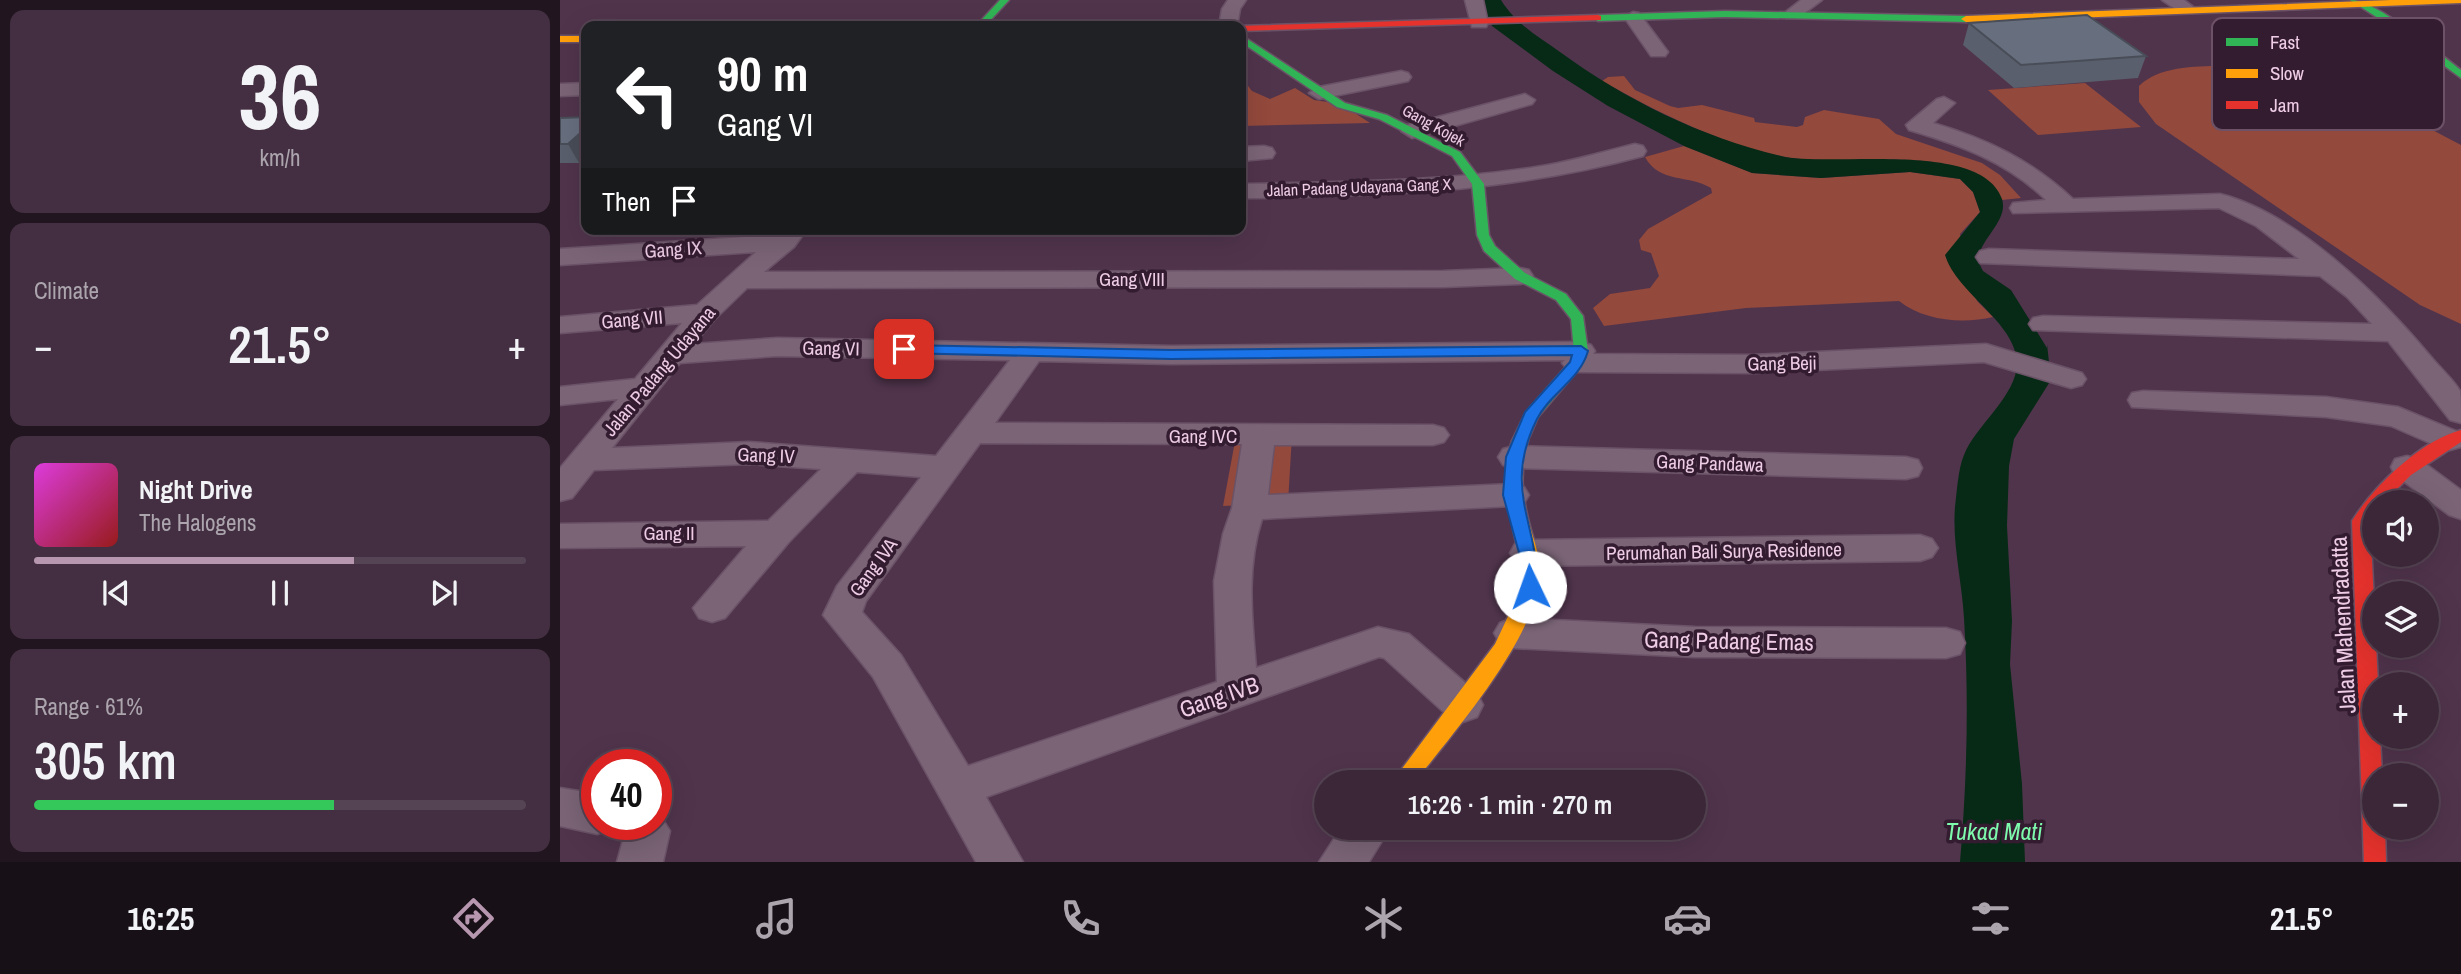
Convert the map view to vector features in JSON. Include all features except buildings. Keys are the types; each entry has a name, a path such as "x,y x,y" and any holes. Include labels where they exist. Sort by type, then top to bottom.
{"main road":[{"path":"985,21 1005,0"},
{"path":"1246,28 1792,14 1965,19 2179,5 2461,0"},
{"path":"2356,1 2384,18"},
{"path":"560,39 581,39"},
{"name":"Gang Kojek","path":"1246,41 1320,93 1342,105 1382,117 1455,154 1478,184"},
{"path":"2444,62 2461,75"},
{"path":"1412,770 1513,633 1530,587 1528,553 1512,495 1514,457 1531,415 1579,357 1578,318 1572,308 1561,298 1499,260 1483,235 1478,184"},
{"name":"Jalan Mahendradatta","path":"2375,862 2361,521 2375,497 2407,467 2457,429"}],"street":[{"path":"1229,21 1231,9 1237,0"},
{"path":"1474,0 1481,23"},
{"path":"1792,14 1813,0"},
{"path":"1633,17 1658,52"},
{"path":"1320,93 1401,77"},
{"path":"560,90 581,89"},
{"path":"1412,131 1525,100"},
{"path":"1944,103 1917,125 2005,155 2067,207"},
{"name":"Jalan Padang Udayana Gang X","path":"1246,191 1478,184 1565,171 1635,151"},
{"path":"1246,153 1264,153"},
{"path":"2021,208 2228,203 2265,221 2357,291 2396,333 2457,429"},
{"name":"Gang IX","path":"560,257 790,235"},
{"name":"Jalan Padang Udayana","path":"571,471 705,313 790,235"},
{"path":"1989,257 2328,268"},
{"name":"Gang VIII","path":"744,280 1443,279 1520,275"},
{"name":"Gang VII","path":"560,325 705,313"},
{"path":"2043,324 2396,333"},
{"name":"Gang VI","path":"668,355 776,347 1579,357"},
{"name":"Gang IVA","path":"1000,862 887,666 842,615 850,596 1031,352"},
{"name":"Gang Beji","path":"1579,357 1752,364 1986,353 2071,379"},
{"path":"560,396 643,387"},
{"path":"2143,400 2326,407 2457,429"},
{"name":"Gang IVC","path":"972,433 1433,435"},
{"path":"1237,691 1232,581 1240,534 1249,508 1259,436"},
{"name":"Gang IV","path":"571,471 721,453 851,459 946,468"},
{"name":"Gang Pandawa","path":"1514,457 1906,468"},
{"path":"712,608 777,533 851,459"},
{"path":"2407,467 2461,507"},
{"path":"1249,508 1512,495"},
{"name":"Gang II","path":"560,536 777,533"},
{"name":"Perumahan Bali Surya Residence","path":"1528,553 1920,548"},
{"name":"Gang Padang Emas","path":"1513,633 1695,642 1946,643"},
{"name":"Gang IVB","path":"959,788 1369,644 1387,642 1395,645 1462,705"},
{"path":"560,807 581,811"},
{"path":"640,862 646,840"},
{"path":"1342,862 1359,840"}],"shaded area":[{"path":"2212,66 2212,130 2432,130 2461,145 2461,324 2420,305 2156,124 2139,102 2139,86 2169,70"},
{"path":"1624,76 1635,90 1670,106 1678,108 1702,105 1754,118 1755,122 1797,127 1803,125 1805,117 1824,110 1879,119 1896,134 1982,163 2000,175 2021,198 2002,200 1986,181 1963,169 1934,162 1809,160 1785,157 1737,144 1668,116 1602,81 1608,77"},
{"path":"1246,83 1252,91 1270,99 1295,88 1314,100 1341,104 1370,123 1246,126"},
{"path":"2085,83 2141,127 2038,135 1988,90"},
{"path":"1684,146 1752,173 1821,178 1910,172 1960,179 1973,192 1980,212 1960,234 1977,301 1993,317 1957,320 1932,317 1899,301 1746,308 1604,326 1593,308 1610,294 1650,288 1659,276 1651,253 1641,250 1639,240 1648,229 1712,193 1711,188 1702,184 1658,171 1645,157"},
{"path":"1292,435 1288,503 1223,506 1236,436"}],"water":[{"name":"Tukad Mati","path":"1480,0 1501,0 1513,16 1528,29 1585,69 1638,101 1693,127 1781,156 1804,159 1902,159 1936,162 1966,169 1988,180 2002,199 2001,215 1983,245 1978,261 1983,271 2011,290 2047,348 2047,344 2051,380 2014,439 2009,466 2007,526 2012,621 2010,664 2022,784 2025,862 1960,862 1967,709 1964,618 1955,534 1957,487 1960,467 1969,444 2003,399 2015,375 2017,363 2007,334 1961,283 1945,255 1980,212 1973,192 1960,179 1910,172 1821,178 1752,173 1684,146 1608,106 1553,71 1492,26"}],"traffic: fast":[{"path":"985,21 1005,0"},
{"path":"2354,0 2384,18"},
{"path":"1598,18 1725,14 1966,19"},
{"path":"1246,41 1341,105 1383,117 1456,154 1478,184 1483,235 1489,248 1520,276 1561,297 1578,319 1581,351 1577,363 1531,415 1520,441"},
{"path":"2444,62 2461,75"}],"traffic: slow":[{"path":"1966,19 2461,0"},
{"path":"560,39 581,39"},
{"path":"1412,770 1481,680 1518,620 1528,593 1531,571 1513,491 1515,459 1520,441"}],"traffic: jam":[{"path":"1246,28 1598,18"},
{"path":"2375,862 2361,521 2381,494 2405,471 2461,435"}],"route":[{"path":"904,349 1171,355 1388,355 1581,351 1577,363 1531,415 1514,457 1512,495 1528,553 1530,587"}]}
